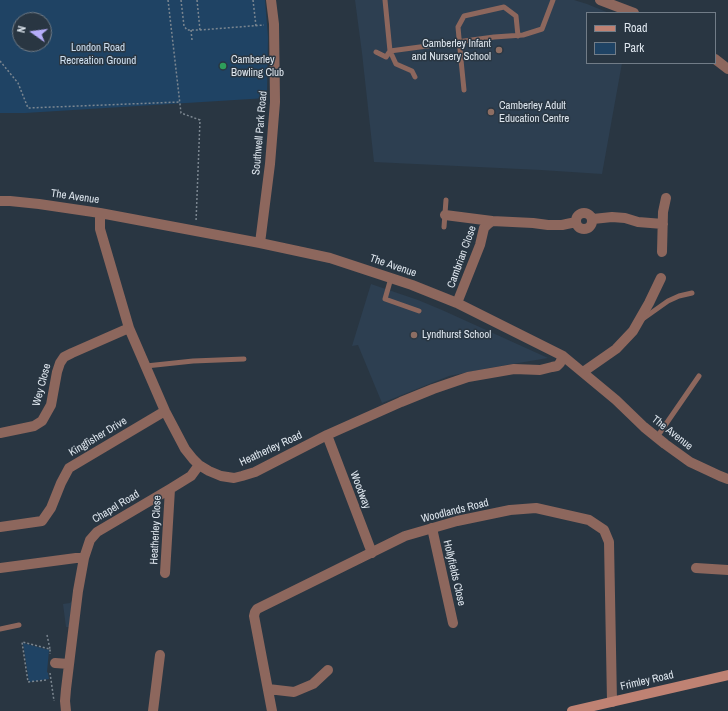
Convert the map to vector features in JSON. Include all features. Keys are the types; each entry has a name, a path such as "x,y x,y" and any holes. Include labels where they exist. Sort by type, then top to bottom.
{"main road":[{"name":"Frimley Road","path":"572,711 728,675"}],"street":[{"name":"Southwell Park Road","path":"260,243 270,164 275,102 274,24 272,0"},
{"path":"605,1 632,12"},
{"path":"716,60 728,69"},
{"path":"662,252 663,212 666,198"},
{"name":"The Avenue","path":"0,201 39,204 100,212 260,243 330,258 412,285 457,303 563,356 616,400 644,427 665,444 690,462 728,479"},
{"name":"Heatherley Road","path":"100,212 100,229 129,328 165,411 185,449 193,459 199,465 221,476 234,478 267,466 327,435 433,389 468,377 514,369 540,370 557,366 563,356"},
{"name":"Cambrian Close","path":"445,215 492,222 562,225 576,222 578,227 584,229 592,225 593,219 612,217 625,218 638,222 663,224"},
{"name":"Cambrian Close","path":"457,303 480,245 484,228 492,222"},
{"path":"583,372 616,349 633,331 661,278"},
{"name":"Wey Close","path":"0,433 34,426 42,421 52,405 57,372 64,357 129,328"},
{"name":"Kingfisher Drive","path":"0,526 42,521 51,508 63,478 69,468 165,411"},
{"name":"Woodway","path":"327,435 372,553"},
{"name":"Chapel Road","path":"66,711 65,697 78,591 84,558 90,540 97,532 191,476 199,465"},
{"name":"Heatherley Close","path":"166,573 170,489"},
{"name":"Woodlands Road","path":"272,711 254,616 257,610 405,536 457,521 510,510 536,508 589,520 604,530 609,542 612,702"},
{"name":"Hollyfields Close","path":"432,528 453,623"},
{"path":"0,568 84,558"},
{"path":"696,568 728,570"},
{"path":"153,711 160,655"},
{"path":"55,662 69,664"},
{"path":"268,689 294,692 313,684 328,670"}],"lane":[{"path":"385,0 390,51 396,64 412,71 416,77"},
{"path":"376,52 386,56 390,51 494,37 523,35 542,29 553,0"},
{"path":"464,90 458,27 464,16 504,7 516,16 518,36"},
{"path":"444,227 446,200"},
{"path":"391,278 384,299 419,311"},
{"path":"639,321 668,301 679,296 692,293"},
{"path":"146,366 193,361 244,359"},
{"path":"657,438 699,376"},
{"path":"0,628 19,625"}],"path":[{"path":"168,0 181,113 200,120 195,230"},
{"path":"181,0 184,26 187,30 274,24"},
{"path":"197,0 200,30"},
{"path":"254,0 256,26"},
{"path":"191,30 192,40"},
{"path":"0,61 18,83 28,108 180,102"},
{"path":"47,635 50,652"},
{"path":"46,680 28,682 22,642 50,649"},
{"path":"50,673 55,706"}],"shaded area":[{"name":"Camberley Adult Education Centre","path":"355,0 574,0 607,12 586,12 586,64 622,64 602,174 374,162"},
{"name":"Lyndhurst School","path":"371,284 442,310 548,358 449,376 382,403 358,345 352,346"},
{"path":"72,601 69,627 66,627 63,604 70,603"}],"green space":[{"name":"London Road Recreation Ground","path":"0,0 265,0 268,37 267,98 25,113 0,113"},
{"path":"23,643 49,650 47,672 49,679 29,682"}],"place":[{"name":"Camberley Infant and Nursery School","path":"499,50"},
{"name":"Camberley Bowling Club","path":"223,66"},
{"name":"Camberley Adult Education Centre","path":"491,112"},
{"name":"Lyndhurst School","path":"414,335"}]}
